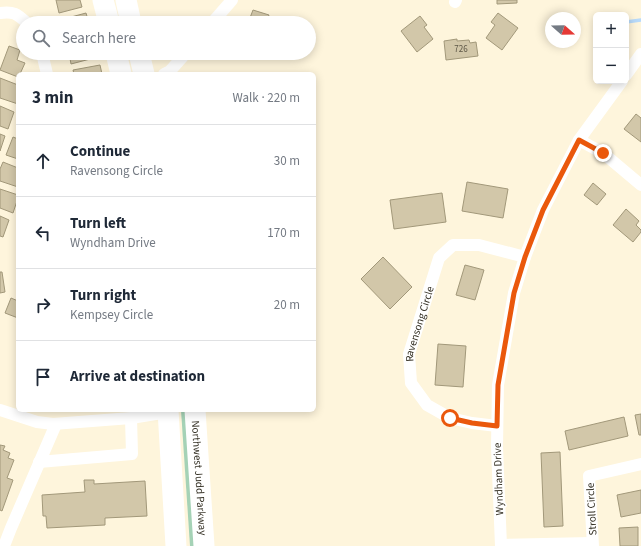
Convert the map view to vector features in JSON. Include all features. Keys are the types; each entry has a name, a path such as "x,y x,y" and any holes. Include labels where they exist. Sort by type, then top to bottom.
{"highway":[{"path":"103,0 107,16"},
{"path":"126,0 129,16"},
{"path":"118,60 121,72"},
{"path":"141,60 144,72"},
{"path":"168,412 176,546"},
{"name":"Northwest Judd Parkway","path":"195,412 204,546"}],"street":[{"path":"218,16 232,0"},
{"path":"0,13 9,11 18,16"},
{"path":"629,71 641,54"},
{"path":"44,60 47,72"},
{"path":"168,72 180,60"},
{"name":"Wyndham Drive","path":"501,546 497,447 498,385 514,293 525,257 543,210 579,140 620,84"},
{"path":"579,140 603,153 641,185"},
{"name":"Ravensong Circle","path":"497,426 472,423 450,418 427,405 411,383 409,354 439,258 453,245 479,245 525,257"},
{"path":"0,410 37,422 56,424 131,418 163,412"},
{"path":"39,462 132,454 131,418"},
{"path":"4,546 56,424"},
{"name":"Stroll Circle","path":"592,544 590,476 641,464"},
{"path":"501,546 592,544"}],"green space":[{"path":"181,412 188,412 197,546 190,546"}],"building":[{"path":"56,0 80,0 82,7 59,13"},
{"path":"497,0 517,0 517,3 497,4"},
{"path":"253,10 269,15 269,16 251,16"},
{"path":"86,13 87,16 75,16"},
{"path":"498,13 518,28 502,50 486,38 495,25 491,22"},
{"path":"420,16 427,25 424,27 433,39 417,52 401,31"},
{"path":"457,39 457,41 469,40 470,43 476,42 478,56 446,60 444,41"},
{"path":"9,46 16,49 16,60 25,63 21,72 16,72 16,76 0,70"},
{"path":"70,60 86,60 71,64"},
{"path":"100,65 102,72 74,72 73,70"},
{"path":"0,78 16,84 16,103 0,98"},
{"path":"0,106 14,112 8,129 0,126"},
{"path":"636,114 641,118 641,142 624,129"},
{"path":"0,134 5,136 0,151"},
{"path":"13,137 16,138 16,158 6,155"},
{"path":"3,162 16,167 16,186 0,181 0,169"},
{"path":"467,182 508,189 503,218 462,211"},
{"path":"593,183 606,194 597,205 584,195"},
{"path":"0,189 16,194 16,204 13,213 0,208"},
{"path":"442,193 446,222 394,229 390,200"},
{"path":"626,209 639,221 636,225 641,230 633,242 613,225"},
{"path":"0,216 9,220 3,237 0,236"},
{"path":"383,257 412,287 390,309 361,279"},
{"path":"465,265 484,270 475,300 456,295"},
{"path":"0,272 2,272 5,292 0,293"},
{"path":"11,298 16,300 16,317 5,313"},
{"path":"438,344 466,346 463,387 435,385"},
{"path":"641,414 641,435 639,435 635,415"},
{"path":"624,417 628,436 569,450 565,431"},
{"path":"0,445 5,446 3,450 10,453 8,458 14,460 7,478 13,480 2,511 0,510"},
{"path":"560,452 563,526 544,527 541,453"},
{"path":"84,480 94,480 94,484 145,481 147,516 105,518 105,525 47,528 46,516 43,516 42,495 85,492"},
{"path":"641,490 641,513 621,517 617,495"},
{"path":"638,527 638,546 620,546 619,528"}],"waterway":[{"path":"629,22 641,20"}],"route":[{"path":"450,418 472,423 497,426 498,385 514,293 525,257 543,210 579,140 603,153"}]}
